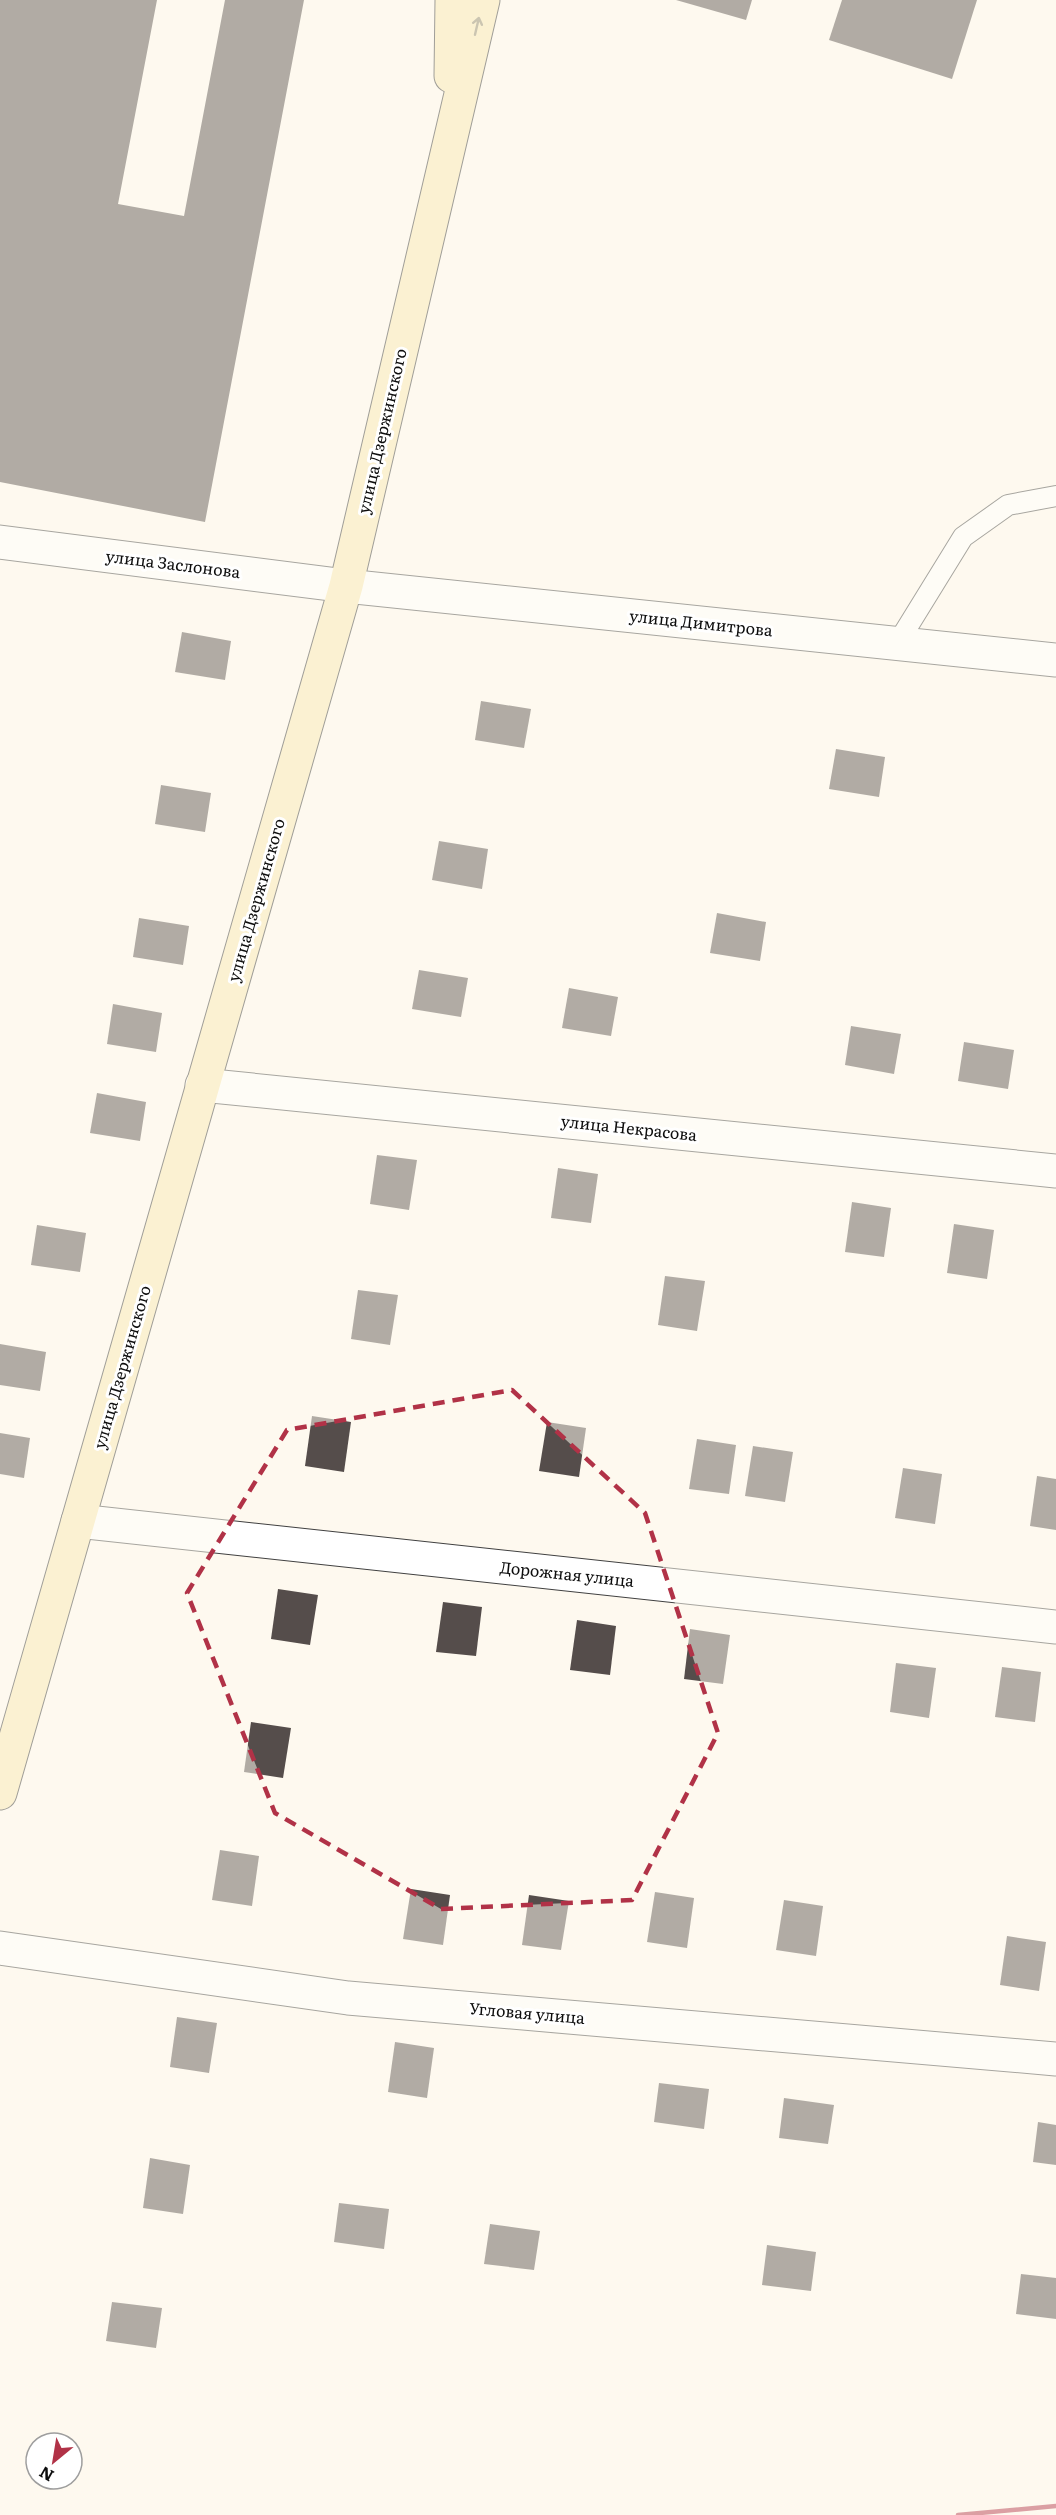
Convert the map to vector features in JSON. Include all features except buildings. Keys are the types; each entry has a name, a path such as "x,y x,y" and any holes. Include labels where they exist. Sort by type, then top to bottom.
{"main road":[{"path":"450,144 453,0"},
{"name":"улица Дзержинского","path":"0,1793 346,586 483,0"}],"street":[{"name":"улица Заслонова","path":"0,542 346,586"},
{"name":"улица Димитрова","path":"346,586 1056,660"},
{"name":"улица Некрасова","path":"202,1086 1056,1171"},
{"name":"Дорожная улица","path":"78,1521 1056,1627"},
{"name":"Угловая улица","path":"0,1948 348,1998 1056,2059"}],"lane":[{"path":"897,644 963,537 1008,505 1056,496"}],"highlighted area":[{"path":"512,1390 645,1513 718,1733 632,1900 441,1909 275,1813 187,1593 287,1430"}],"railway":[{"path":"958,2515 1056,2506"}]}
